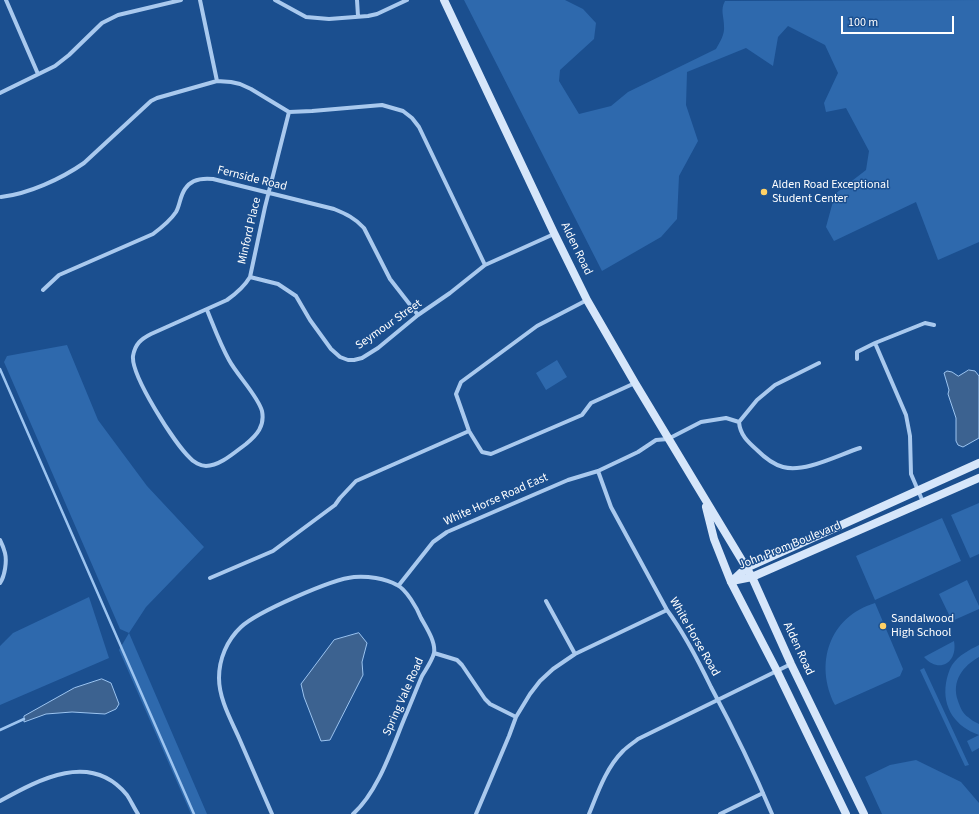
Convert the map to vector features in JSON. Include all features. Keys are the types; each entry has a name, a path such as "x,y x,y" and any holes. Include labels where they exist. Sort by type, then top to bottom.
{"street":[{"path":"6,0 38,74"},
{"path":"0,93 55,66 69,55 102,23 110,18 181,0"},
{"path":"200,0 217,81"},
{"path":"274,0 306,17 329,19 377,14 407,0"},
{"path":"357,0 358,16"},
{"name":"Alden Road","path":"444,0 554,233 588,300 668,439 752,577 791,664 864,814"},
{"path":"1,197 16,195 74,170 84,163 151,101 157,98 217,81 240,84 289,112 382,105 403,111 412,118 419,127 485,265"},
{"name":"Minford Place","path":"207,310 229,360 252,392 261,409 262,418 261,428 252,439 217,463 206,466 191,460 182,450 166,426 152,404 138,377 133,364 133,356 136,345 140,340 178,321 207,310 227,300 238,293 250,277 289,112"},
{"name":"Fernside Road","path":"43,290 59,275 153,234 166,224 175,213 185,188 194,181 202,178 213,179 334,209 358,221 390,279 418,315"},
{"name":"Seymour Street","path":"250,277 278,284 296,296 310,320 331,349 340,357 348,360 362,358 378,348 418,315 450,293 485,265 554,233"},
{"path":"588,300 537,326 461,382 456,394 470,431 482,452 491,454 582,415 591,403 635,383"},
{"path":"857,359 857,352 875,343 925,324 934,325"},
{"path":"875,343 907,419 910,436 911,474 922,502"},
{"path":"819,363 775,385 757,400 739,422 743,437 774,463 782,467 802,468 860,448"},
{"name":"White Horse Road East","path":"399,585 429,547 447,532 568,480 598,471 638,452 656,440 668,439 701,422 726,418 739,422"},
{"path":"210,578 273,551 335,505 356,481 470,431"},
{"name":"John Prom Boulevard","path":"731,582 746,568 979,463"},
{"name":"White Horse Road","path":"598,471 611,507 667,610 677,623 718,699 734,730 772,814"},
{"name":"John Prom Boulevard","path":"731,582 752,577 979,478"},
{"name":"Alden Road","path":"704,499 714,539 731,582 777,671 846,814"},
{"path":"0,540 6,554 5,566 2,580 0,582"},
{"path":"272,814 221,693 219,680 222,657 233,636 250,620 278,606 340,580 354,577 375,578 399,585"},
{"name":"Spring Vale Road","path":"353,814 365,802 377,783 422,677 434,653 433,643 427,628 418,611 399,585"},
{"path":"546,601 575,654"},
{"path":"476,814 516,717 530,694 540,682 553,669 575,654 667,610"},
{"path":"434,653 457,660 490,704 516,717"},
{"path":"589,814 603,780 612,764 623,751 638,739 791,664"},
{"path":"0,801 22,789 54,775 80,771 104,777 112,781 128,796 138,814"},
{"path":"720,814 763,793"}],"shaded area":[{"path":"464,0 565,0 583,9 596,23 594,39 560,70 559,81 579,114 611,106 628,92 716,49 724,32 722,10 725,1 979,0 979,242 938,260 916,202 834,241 826,227 835,194 866,170 869,151 846,108 826,112 824,103 838,73 825,45 788,26 778,37 773,66 746,48 687,72 686,105 698,141 679,176 677,219 661,237 602,271"},
{"path":"67,345 98,420 147,486 204,547 146,607 129,633 120,629 4,362 7,356"},
{"path":"557,360 567,377 546,390 536,373"},
{"path":"969,370 975,371 979,376 979,438 963,447 958,445 956,441 956,418 948,394 949,390 944,373 947,371 952,372 958,376"},
{"path":"979,503 979,554 970,558 951,515"},
{"path":"942,518 961,561 875,600 856,556"},
{"path":"967,580 979,609 952,621 939,594"},
{"path":"89,597 109,658 0,705 0,646 13,633"},
{"path":"875,603 903,669 900,676 835,705 829,689 826,674 826,658 830,644 846,619 859,610"},
{"path":"129,633 207,814 191,814 119,650"},
{"path":"359,633 367,643 362,662 363,675 330,740 321,741 304,697 301,684 334,640"},
{"path":"954,641 953,655 946,664 936,665 924,657"},
{"path":"979,645 979,657 963,670 957,681 956,694 961,708 966,716 979,724 979,735 957,722 946,701 945,692 947,678 952,665 961,656"},
{"path":"924,668 969,765 965,766 920,670"},
{"path":"102,679 111,683 119,704 116,709 105,714 72,712 46,714 24,722 24,716 74,688"},
{"path":"979,735 979,748 972,752 967,741"},
{"path":"916,760 961,782 979,803 979,814 882,814 865,777 890,765"}],"waterway":[{"path":"0,369 194,814"},
{"path":"0,730 24,719"}],"place":[{"name":"Alden Road Exceptional Student Center","path":"764,192"},
{"name":"Sandalwood High School","path":"883,626"}]}
